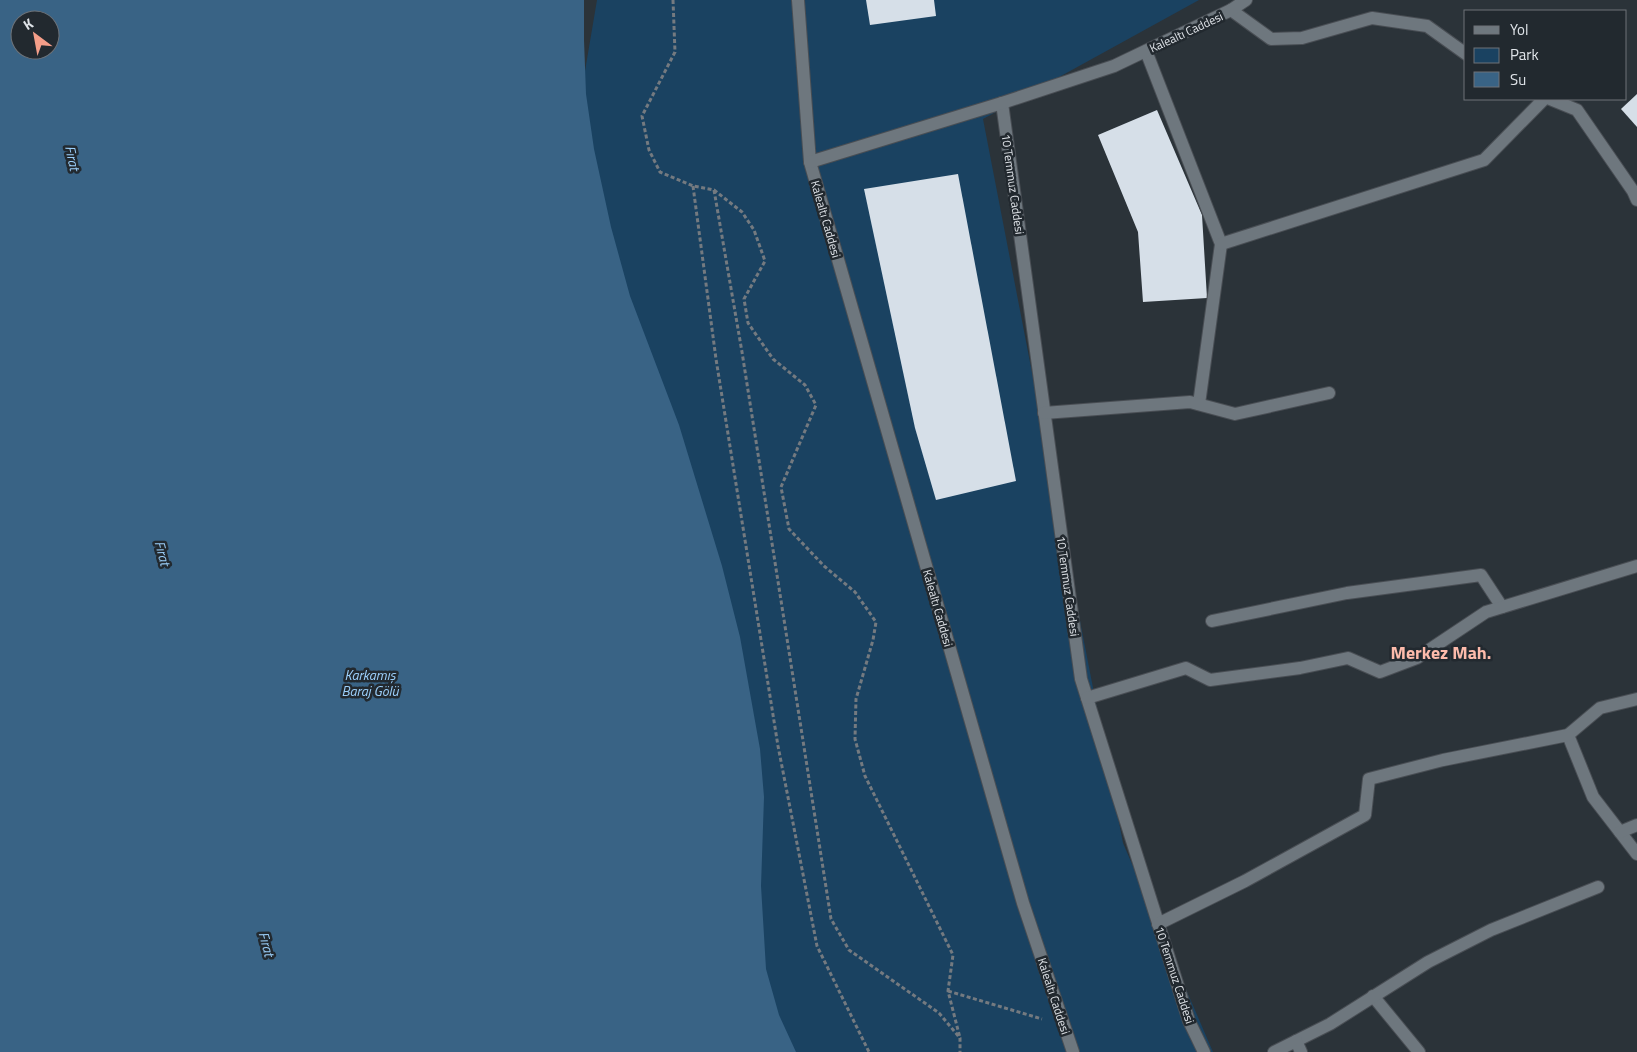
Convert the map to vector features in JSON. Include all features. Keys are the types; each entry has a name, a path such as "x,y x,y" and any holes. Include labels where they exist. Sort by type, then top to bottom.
{"street":[{"name":"Kalealtı Caddesi","path":"798,0 810,162 1024,903 1072,1052"},
{"name":"Kalealtı Caddesi","path":"810,162 1002,103 1114,66 1231,10 1246,0"},
{"path":"1231,10 1271,39 1302,38 1372,18 1427,26 1464,53"},
{"path":"1146,50 1221,244 1199,404"},
{"path":"1221,244 1484,160 1543,100"},
{"path":"1552,100 1577,110 1637,200"},
{"name":"10 Temmuz Caddesi","path":"1002,103 1081,679 1189,1021 1204,1052"},
{"path":"1044,413 1190,402 1235,414 1329,393"},
{"path":"1087,698 1186,668 1210,680 1300,668 1348,658 1380,672 1417,658 1486,612 1637,566"},
{"path":"1212,621 1347,593 1481,575 1502,607"},
{"path":"1158,924 1245,881 1365,815 1369,779 1442,760 1568,735 1600,708 1637,699"},
{"path":"1568,735 1593,797 1637,854"},
{"path":"1620,832 1637,825"},
{"path":"1274,1052 1299,1046 1373,996 1428,962 1490,930 1598,887"},
{"path":"1373,996 1419,1052"}],"path":[{"path":"673,0 675,52 642,116 649,150 660,172 693,186 714,190 742,212 754,230 765,261 744,299 748,323 772,359 805,385 816,405 781,488 789,529 824,566 855,592 876,622 873,640 856,698 855,739 865,776 954,955 948,991 960,1038 960,1052"},
{"path":"693,186 716,360 778,746 817,946 869,1052"},
{"path":"714,190 742,352 831,919 849,950 939,1012 960,1038"},
{"path":"948,991 1064,1025"}],"green space":[{"path":"597,0 1199,0 983,119 1123,843 1213,1052 669,1052 564,195"}],"water":[{"name":"Karkamış Baraj Gölü","path":"0,0 584,0 586,94 594,149 611,227 630,296 679,425 722,566 740,637 760,749 764,797 761,886 766,969 779,1015 796,1052 0,1052"}],"building":[{"path":"866,0 934,0 936,16 870,25"},
{"path":"1637,94 1637,127 1621,109"},
{"path":"1157,110 1202,215 1207,298 1143,302 1138,232 1098,135"},
{"path":"958,174 1016,481 936,500 915,428 864,189"}],"district":[{"name":"Merkez Mah.","path":"1441,652"}],"water label":[{"name":"Fırat","path":"73,158"},
{"name":"Fırat","path":"163,553"},
{"name":"Fırat","path":"267,944"}]}
